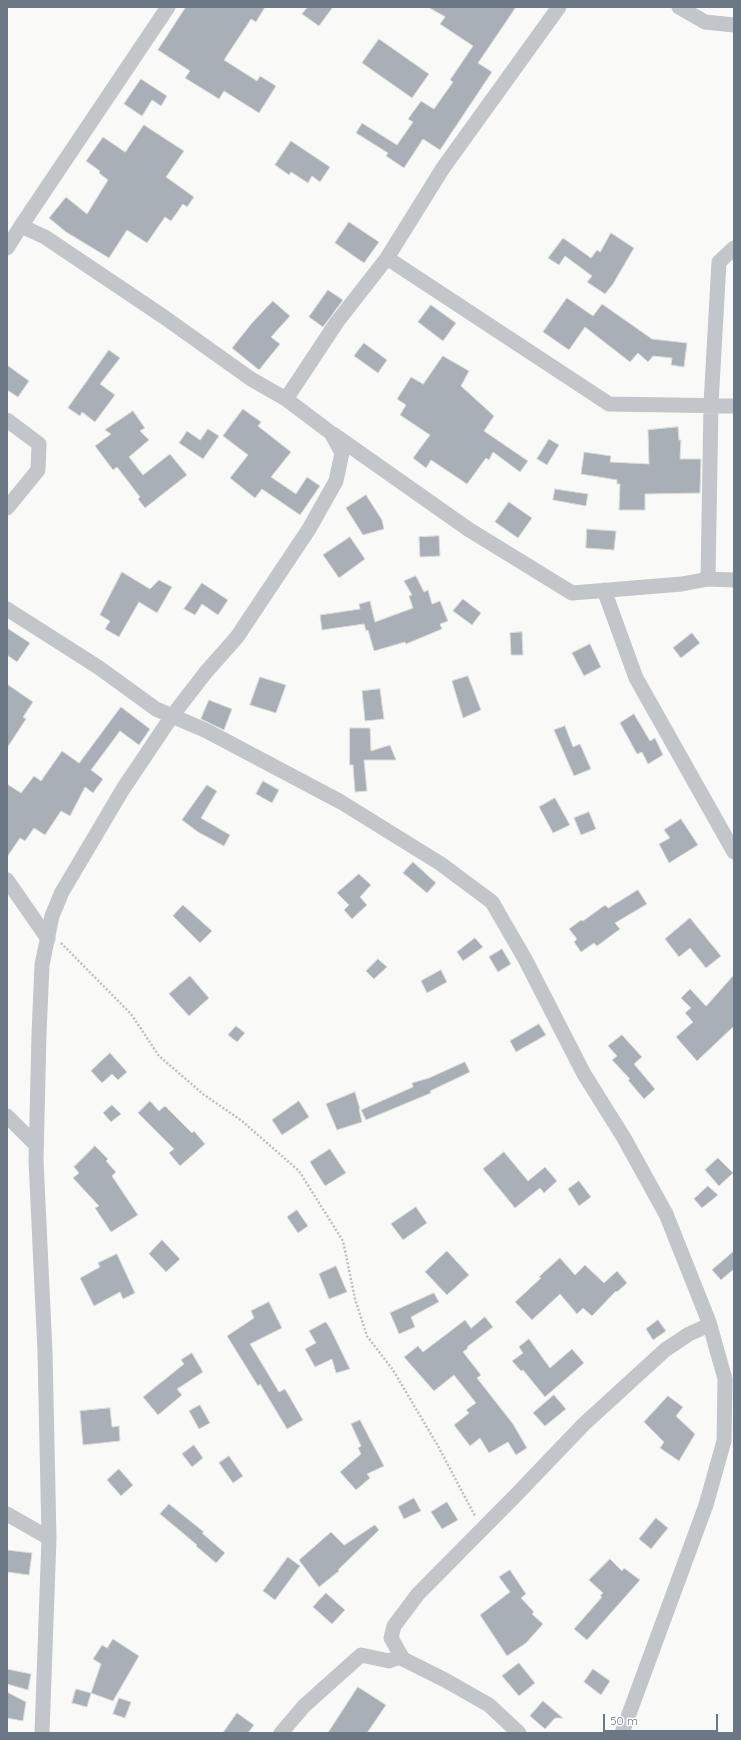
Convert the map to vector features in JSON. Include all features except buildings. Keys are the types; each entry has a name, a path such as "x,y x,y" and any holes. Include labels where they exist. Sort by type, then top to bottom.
{"street":[{"path":"7,248 168,7"},
{"path":"286,399 337,322 387,258 443,168 559,7"},
{"path":"679,7 705,22 734,25"},
{"path":"21,226 45,237 164,317 251,379 286,399 331,433 468,529 572,593 682,584 708,579 734,580"},
{"path":"708,579 711,404 719,262 734,248"},
{"path":"387,258 609,404 711,404 734,406"},
{"path":"7,420 38,444 38,470 7,508"},
{"path":"42,1733 49,1538 45,1352 36,1144 42,965 52,916 66,886 123,789 172,716 206,672 237,637 309,529 336,481 342,453 331,433"},
{"path":"604,590 636,678 734,852"},
{"path":"7,609 98,667 156,709 207,731 341,802 441,864 492,902 525,960 584,1074 624,1138 666,1214 709,1325 725,1379 729,1445 622,1733"},
{"path":"7,880 48,935"},
{"path":"7,1116 36,1144"},
{"path":"403,1658 391,1638 394,1626 418,1594 584,1424 665,1350 689,1334 709,1325"},
{"path":"7,1514 49,1538"},
{"path":"281,1733 304,1706 361,1655 389,1661 400,1657 403,1658 489,1705 519,1733"}],"path":[{"path":"48,935 131,1014 159,1056 203,1094 242,1121 299,1171 344,1241 355,1300 368,1336 393,1370 438,1446 482,1529"}]}
